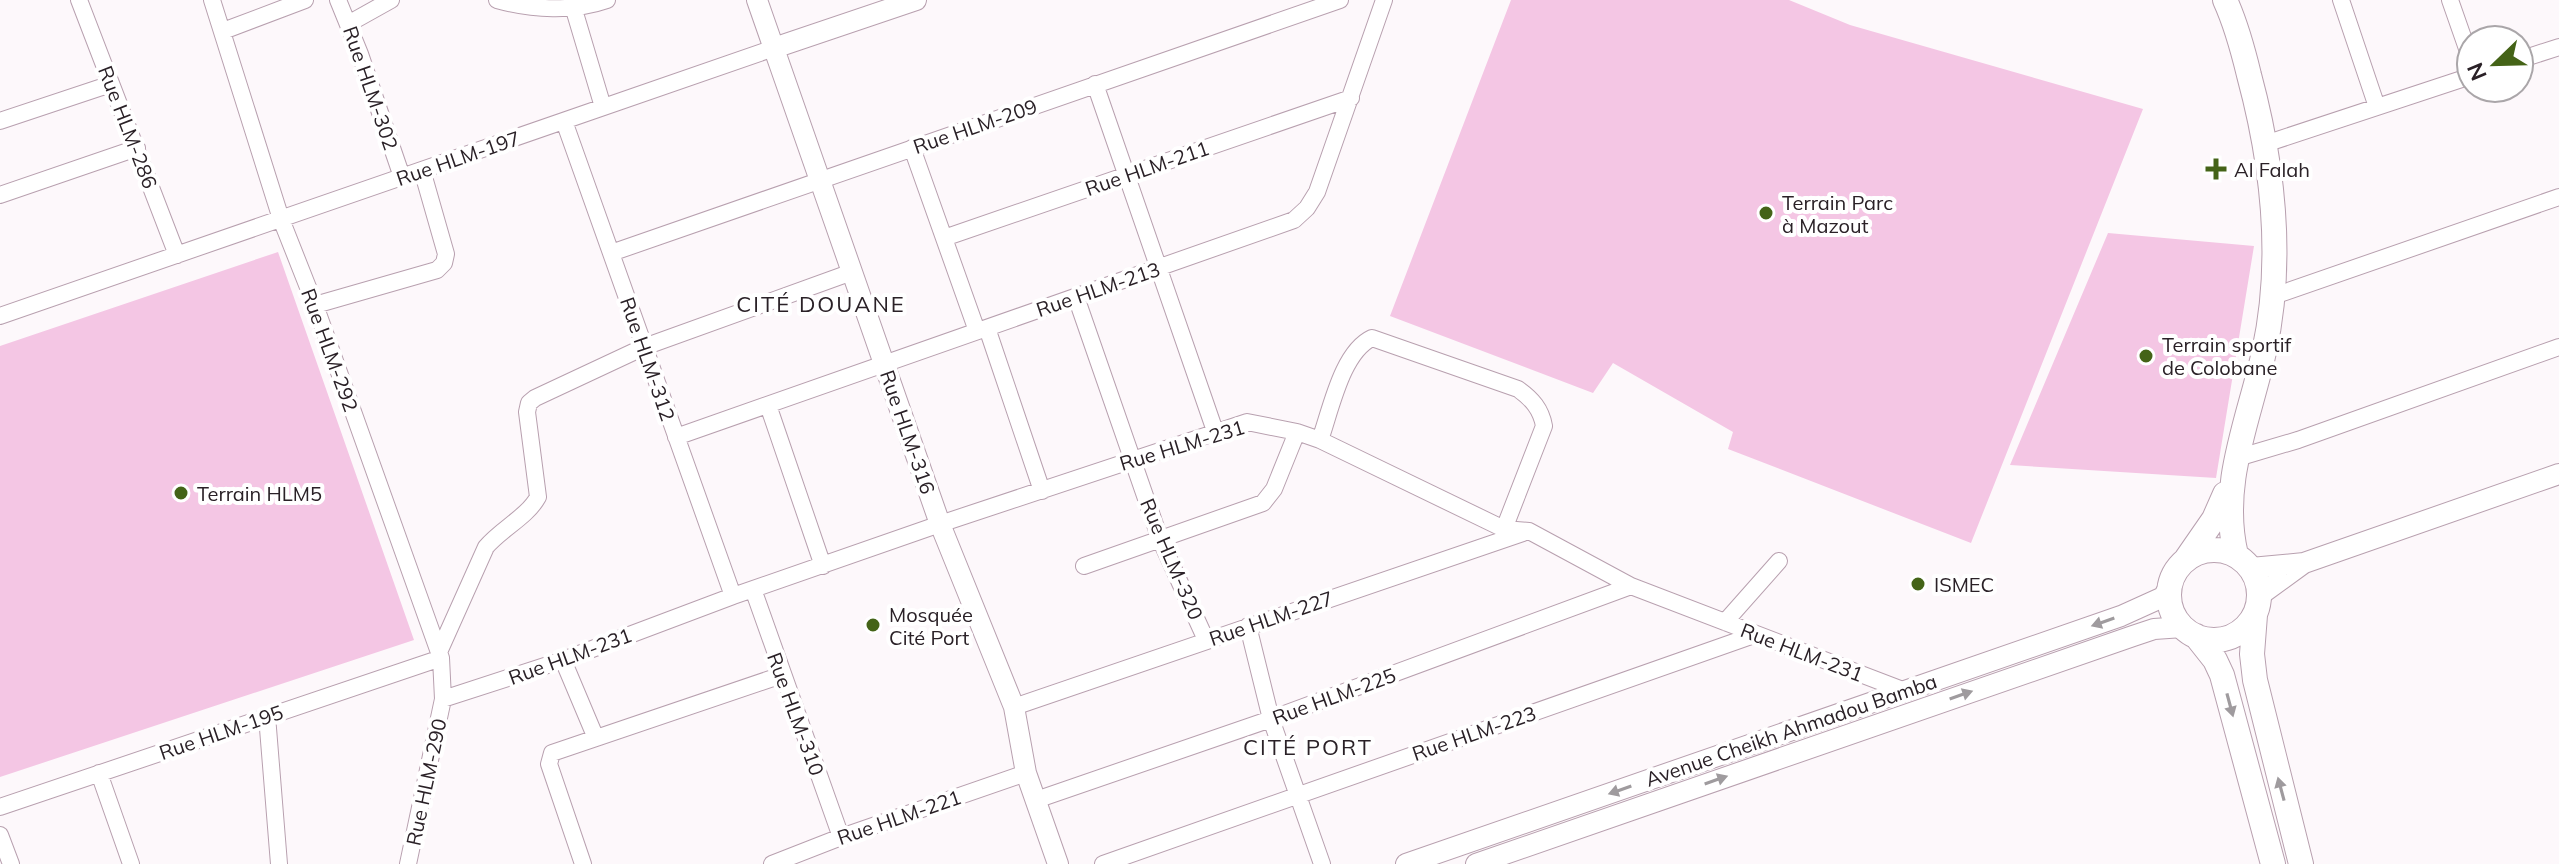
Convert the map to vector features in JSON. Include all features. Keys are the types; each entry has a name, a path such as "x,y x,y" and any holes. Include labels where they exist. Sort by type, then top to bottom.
{"main road":[{"path":"2225,0 2243,51 2265,144 2274,216 2271,297 2265,350 2234,469 2214,519 2176,571 2170,586 2172,609 2215,660 2222,675 2273,864"},
{"path":"2234,469 2229,515 2243,561 2258,581 2252,654 2255,680 2301,864"},
{"path":"2186,559 2210,549 2223,550 2243,561"},
{"path":"2190,631 2223,639 2236,635 2247,626 2258,605"}],"street":[{"name":"Rue HLM-286","path":"79,0 177,255"},
{"name":"Rue HLM-292","path":"212,0 281,219 315,305 440,655 443,699"},
{"path":"223,31 305,0"},
{"name":"Rue HLM-302","path":"338,0 402,177"},
{"path":"348,24 391,0"},
{"path":"497,0 524,7 590,6 607,0"},
{"name":"Rue HLM-316","path":"757,0 940,524 1014,707 1026,773 1058,864"},
{"name":"Rue HLM-197","path":"0,316 916,0"},
{"name":"Rue HLM-209","path":"611,253 1340,0"},
{"name":"Rue HLM-213","path":"676,437 1294,220 1317,192 1384,0"},
{"path":"2341,0 2377,107"},
{"path":"2450,0 2458,24"},
{"path":"575,4 603,107"},
{"path":"2535,55 2559,47"},
{"path":"2265,144 2455,81"},
{"path":"0,121 111,84"},
{"path":"1095,84 1215,431"},
{"name":"Rue HLM-211","path":"944,238 1351,98"},
{"name":"Rue HLM-312","path":"564,121 733,596"},
{"path":"0,195 137,148"},
{"path":"912,148 1042,491"},
{"path":"315,305 437,270 444,263 446,254 422,170"},
{"path":"2271,297 2559,197"},
{"path":"440,655 486,547 538,497 527,412 529,403 644,347 852,272"},
{"name":"Rue HLM-320","path":"1076,297 1160,539 1206,640"},
{"path":"1320,440 1351,356 1362,343 1372,338 1518,389 1532,400 1542,414 1544,426 1504,529"},
{"path":"2234,469 2298,440 2559,347"},
{"path":"768,405 823,566"},
{"name":"Rue HLM-231","path":"443,699 563,660 733,596 940,524 1247,422 1320,440 1504,529 1529,531 1631,586 1905,691"},
{"path":"1084,566 1263,503 1274,489 1297,432"},
{"path":"2243,561 2304,563 2559,474"},
{"name":"Rue HLM-227","path":"1014,707 1529,531"},
{"path":"1725,622 1779,561"},
{"path":"2258,605 2304,563"},
{"name":"Rue HLM-225","path":"1036,800 1271,719 1631,586"},
{"name":"Avenue Cheikh Ahmadou Bamba","path":"1406,864 2121,616 2163,597 2170,586"},
{"name":"Rue HLM-310","path":"753,589 841,837"},
{"path":"1248,626 1271,719 1322,864"},
{"name":"Avenue Cheikh Ahmadou Bamba","path":"1476,864 1515,858 2154,629 2190,631"},
{"name":"Rue HLM-223","path":"1103,864 1754,635"},
{"name":"Rue HLM-195","path":"0,807 440,655"},
{"path":"563,660 595,736"},
{"path":"583,864 549,764 549,758 558,749 782,675"},
{"name":"Rue HLM-290","path":"408,864 443,699"},
{"path":"267,716 279,864"},
{"path":"99,773 131,864"},
{"name":"Rue HLM-221","path":"772,864 1026,773"},
{"path":"0,835 11,864"}],"shaded area":[{"name":"Terrain Parc à Mazout","path":"1511,0 1789,0 1850,25 2143,109 1971,543 1728,449 1733,432 1613,363 1593,393 1390,316"},
{"name":"Terrain sportif de Colobane","path":"2108,233 2254,246 2216,478 2010,465"},
{"name":"Terrain HLM5","path":"278,252 414,640 0,777 0,346"}],"place":[{"name":"Al Falah","path":"2216,169"},
{"name":"Terrain Parc à Mazout","path":"1766,213"},
{"name":"Terrain sportif de Colobane","path":"2146,356"},
{"name":"Terrain HLM5","path":"181,493"},
{"name":"ISMEC","path":"1918,584"},
{"name":"Mosquée Cité Port","path":"873,625"}],"district":[{"name":"CITÉ DOUANE","path":"821,304"},
{"name":"CITÉ PORT","path":"1308,747"}]}
